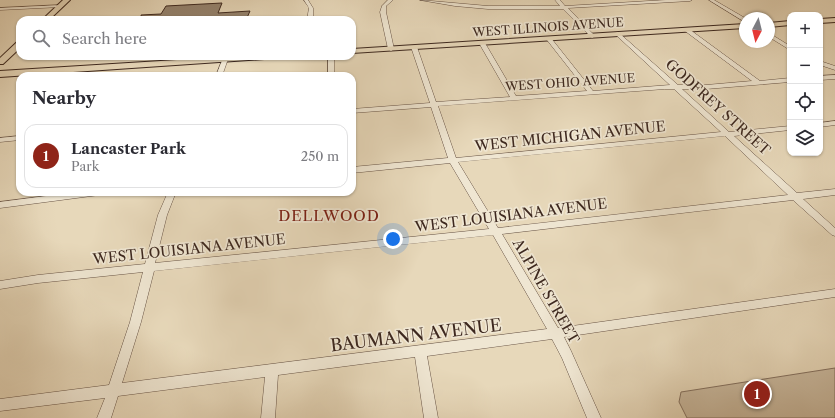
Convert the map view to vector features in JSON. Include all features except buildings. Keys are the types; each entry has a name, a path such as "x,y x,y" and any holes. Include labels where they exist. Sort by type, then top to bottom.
{"main road":[{"path":"50,16 67,0"},
{"path":"823,21 835,20"},
{"path":"775,24 787,23"},
{"name":"WEST ILLINOIS AVENUE","path":"356,51 739,26"},
{"path":"0,62 16,48"},
{"path":"30,72 210,60"},
{"path":"0,74 16,73"}],"street":[{"path":"306,0 311,6 310,16"},
{"path":"391,0 384,6 383,12 391,49"},
{"path":"422,0 487,8 564,7 690,0"},
{"path":"557,0 592,36"},
{"path":"711,0 739,16"},
{"path":"0,9 61,6"},
{"path":"687,30 759,83"},
{"name":"GODFREY STREET","path":"618,34 835,232"},
{"path":"549,39 592,92"},
{"path":"775,39 787,46"},
{"path":"482,43 514,98"},
{"name":"ALPINE STREET","path":"414,47 453,161 556,333 594,418"},
{"path":"220,72 225,60"},
{"path":"331,60 332,72"},
{"path":"823,64 835,68"},
{"path":"823,78 835,77"},
{"name":"WEST OHIO AVENUE","path":"356,111 592,92 676,87 706,87 787,80"},
{"path":"823,125 835,123"},
{"name":"WEST MICHIGAN AVENUE","path":"356,170 787,128"},
{"path":"0,140 16,138"},
{"name":"WEST LOUISIANA AVENUE","path":"0,285 38,279 149,267 466,235 835,192"},
{"path":"0,205 69,196"},
{"path":"104,418 145,288 159,225 170,196"},
{"name":"BAUMANN AVENUE","path":"0,405 272,371 556,333 835,293"},
{"path":"420,351 431,418"},
{"path":"268,418 272,371"}],"shaded area":[{"path":"835,368 835,418 687,418 679,402 681,392"}],"place":[{"name":"Lancaster Park","path":"757,394"}],"district":[{"name":"DELLWOOD","path":"329,215"}]}
